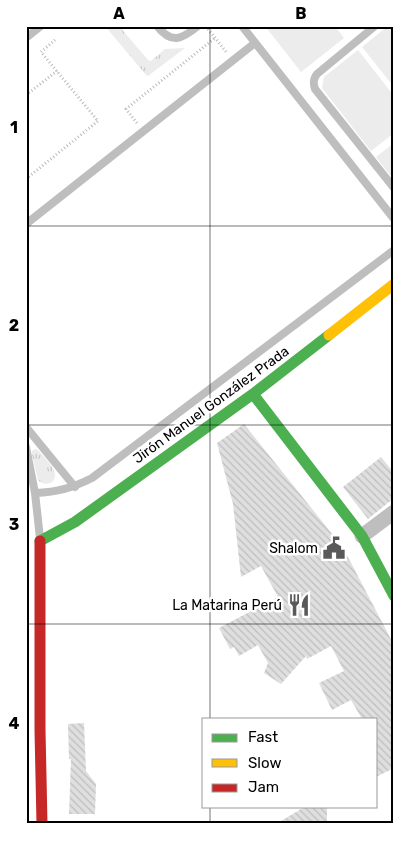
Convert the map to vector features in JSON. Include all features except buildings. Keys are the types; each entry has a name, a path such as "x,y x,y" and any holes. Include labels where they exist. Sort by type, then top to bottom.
{"street":[{"name":"Jirón Manuel González Prada","path":"40,541 75,522 252,394 394,284"},
{"path":"252,394 362,536 394,596"},
{"path":"362,536 394,512"},
{"path":"26,536 40,541 33,730 42,824"}],"lane":[{"path":"26,38 41,26"},
{"path":"157,26 163,34 174,38 186,36 198,26"},
{"path":"242,26 394,219"},
{"path":"375,26 317,74 314,78 314,84 315,89 394,188"},
{"path":"26,224 255,43"},
{"path":"36,494 75,486 92,478 394,250"},
{"path":"26,427 75,486"},
{"path":"26,446 36,494 40,541"}],"path":[{"path":"206,26 232,60"},
{"path":"143,132 126,109 215,38"},
{"path":"26,179 98,120 41,52 55,40"},
{"path":"26,96 57,71"}],"green space":[{"path":"105,26 119,26 148,60 151,61 165,49 185,48 148,76"},
{"path":"265,26 335,26 344,38 301,72"},
{"path":"388,26 394,26 394,87 362,47"},
{"path":"358,50 394,96 394,133 371,151 322,88 324,77"},
{"path":"394,143 394,180 376,157"},
{"path":"35,449 45,458 54,471 55,477 52,482 46,484 38,480 32,455 32,451"}],"traffic: fast":[{"path":"40,541 75,522 253,394 329,335"},
{"path":"253,394 362,536 394,596"}],"traffic: slow":[{"path":"329,335 394,284"}],"traffic: jam":[{"path":"40,541 42,824"}],"place":[{"name":"Shalom","path":"334,548"},
{"name":"La Matarina Perú","path":"299,605"}]}
